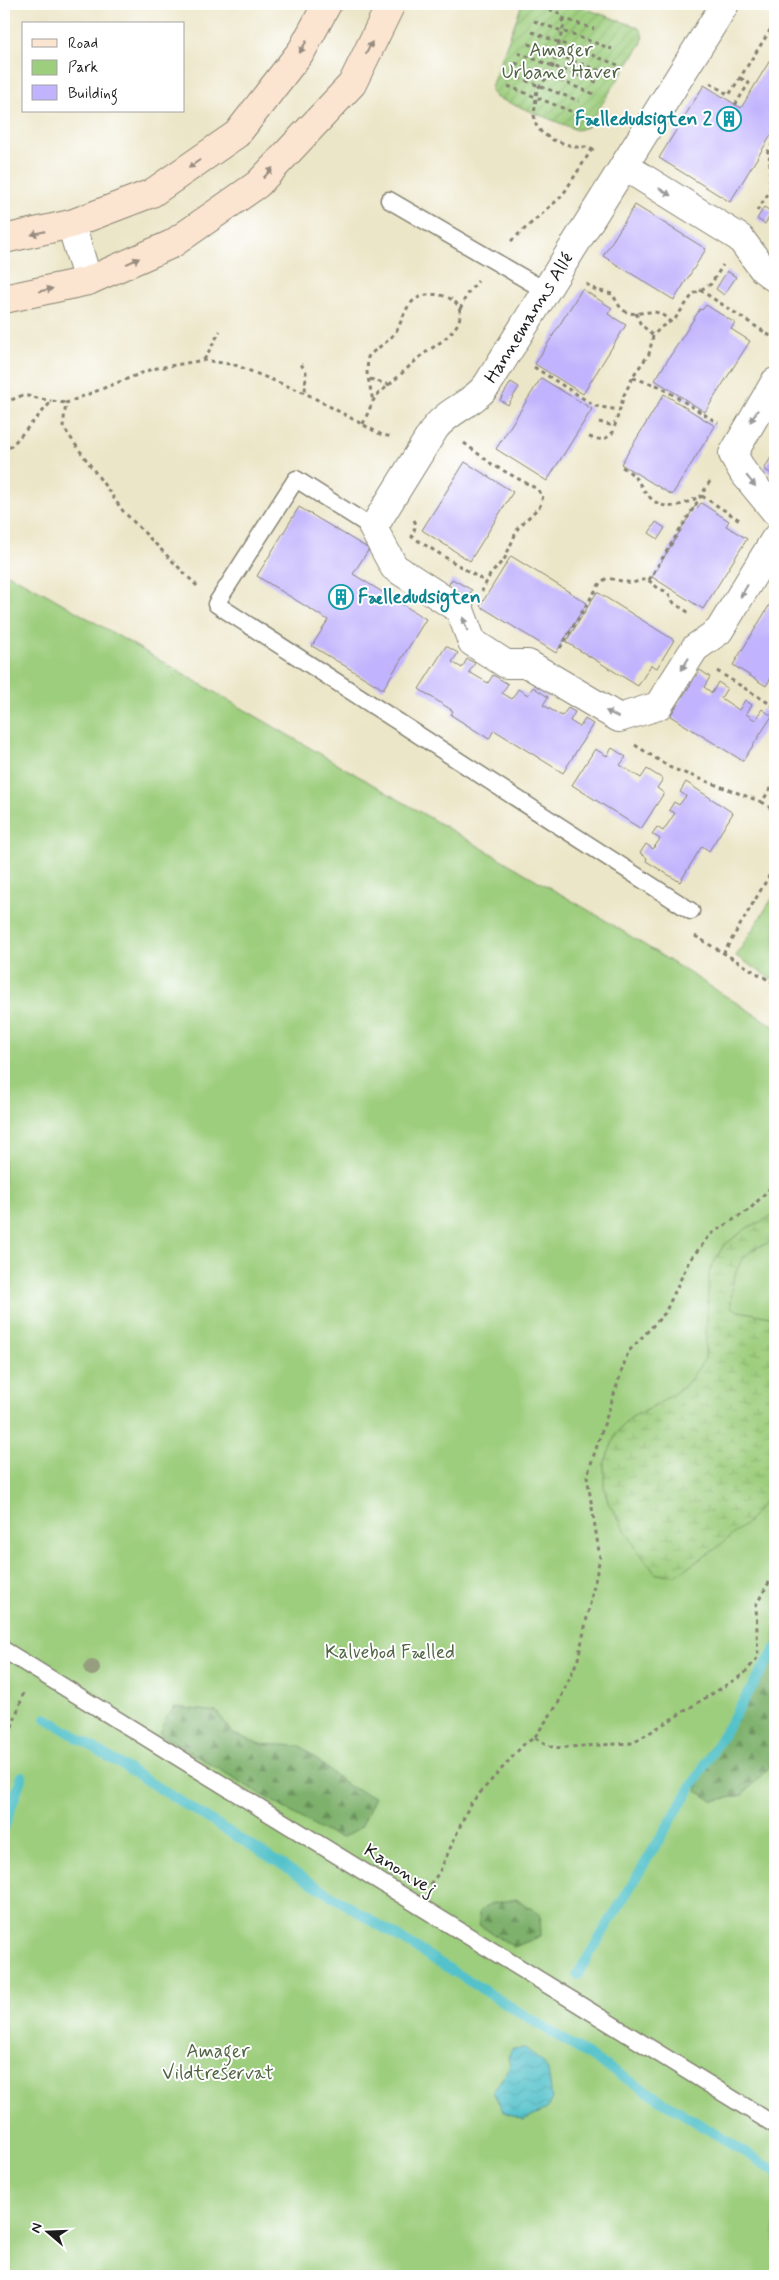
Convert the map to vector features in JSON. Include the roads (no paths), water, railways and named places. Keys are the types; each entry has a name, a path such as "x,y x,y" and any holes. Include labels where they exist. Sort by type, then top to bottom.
{"street":[{"path":"4,239 71,224 152,193 237,134 302,50 327,4"},
{"path":"4,298 88,281 172,244 258,184 352,84 390,4"},
{"name":"Hannemanns Allé","path":"373,528 430,436 444,418 482,392 725,4"},
{"path":"623,167 740,238 763,269 775,278"},
{"path":"71,224 88,281"},
{"path":"775,382 734,449 734,459 775,511"},
{"path":"373,528 394,567 458,608 472,642 506,664 528,664 619,718 658,706 697,646 719,631 774,540"}],"lane":[{"path":"389,200 495,261 553,279"},
{"path":"373,528 296,479 216,604 691,911"},
{"name":"Kanonvej","path":"4,1650 775,2125"}],"water":[{"path":"525,2048 543,2062 548,2071 552,2098 547,2109 523,2120 503,2111 493,2092 510,2066 508,2057 512,2049"}],"waterway":[{"path":"577,1975 775,1649"},
{"path":"46,1718 775,2171"},
{"path":"4,1828 22,1776"}],"place":[{"name":"Fælledudsigten 2","path":"729,119"},
{"name":"Fælledudsigten","path":"341,597"}],"park label":[{"name":"Amager Urbane Haver","path":"561,61"},
{"name":"Kalvebod Fælled","path":"390,1652"},
{"name":"Amager Vildtreservat","path":"218,2062"}]}
